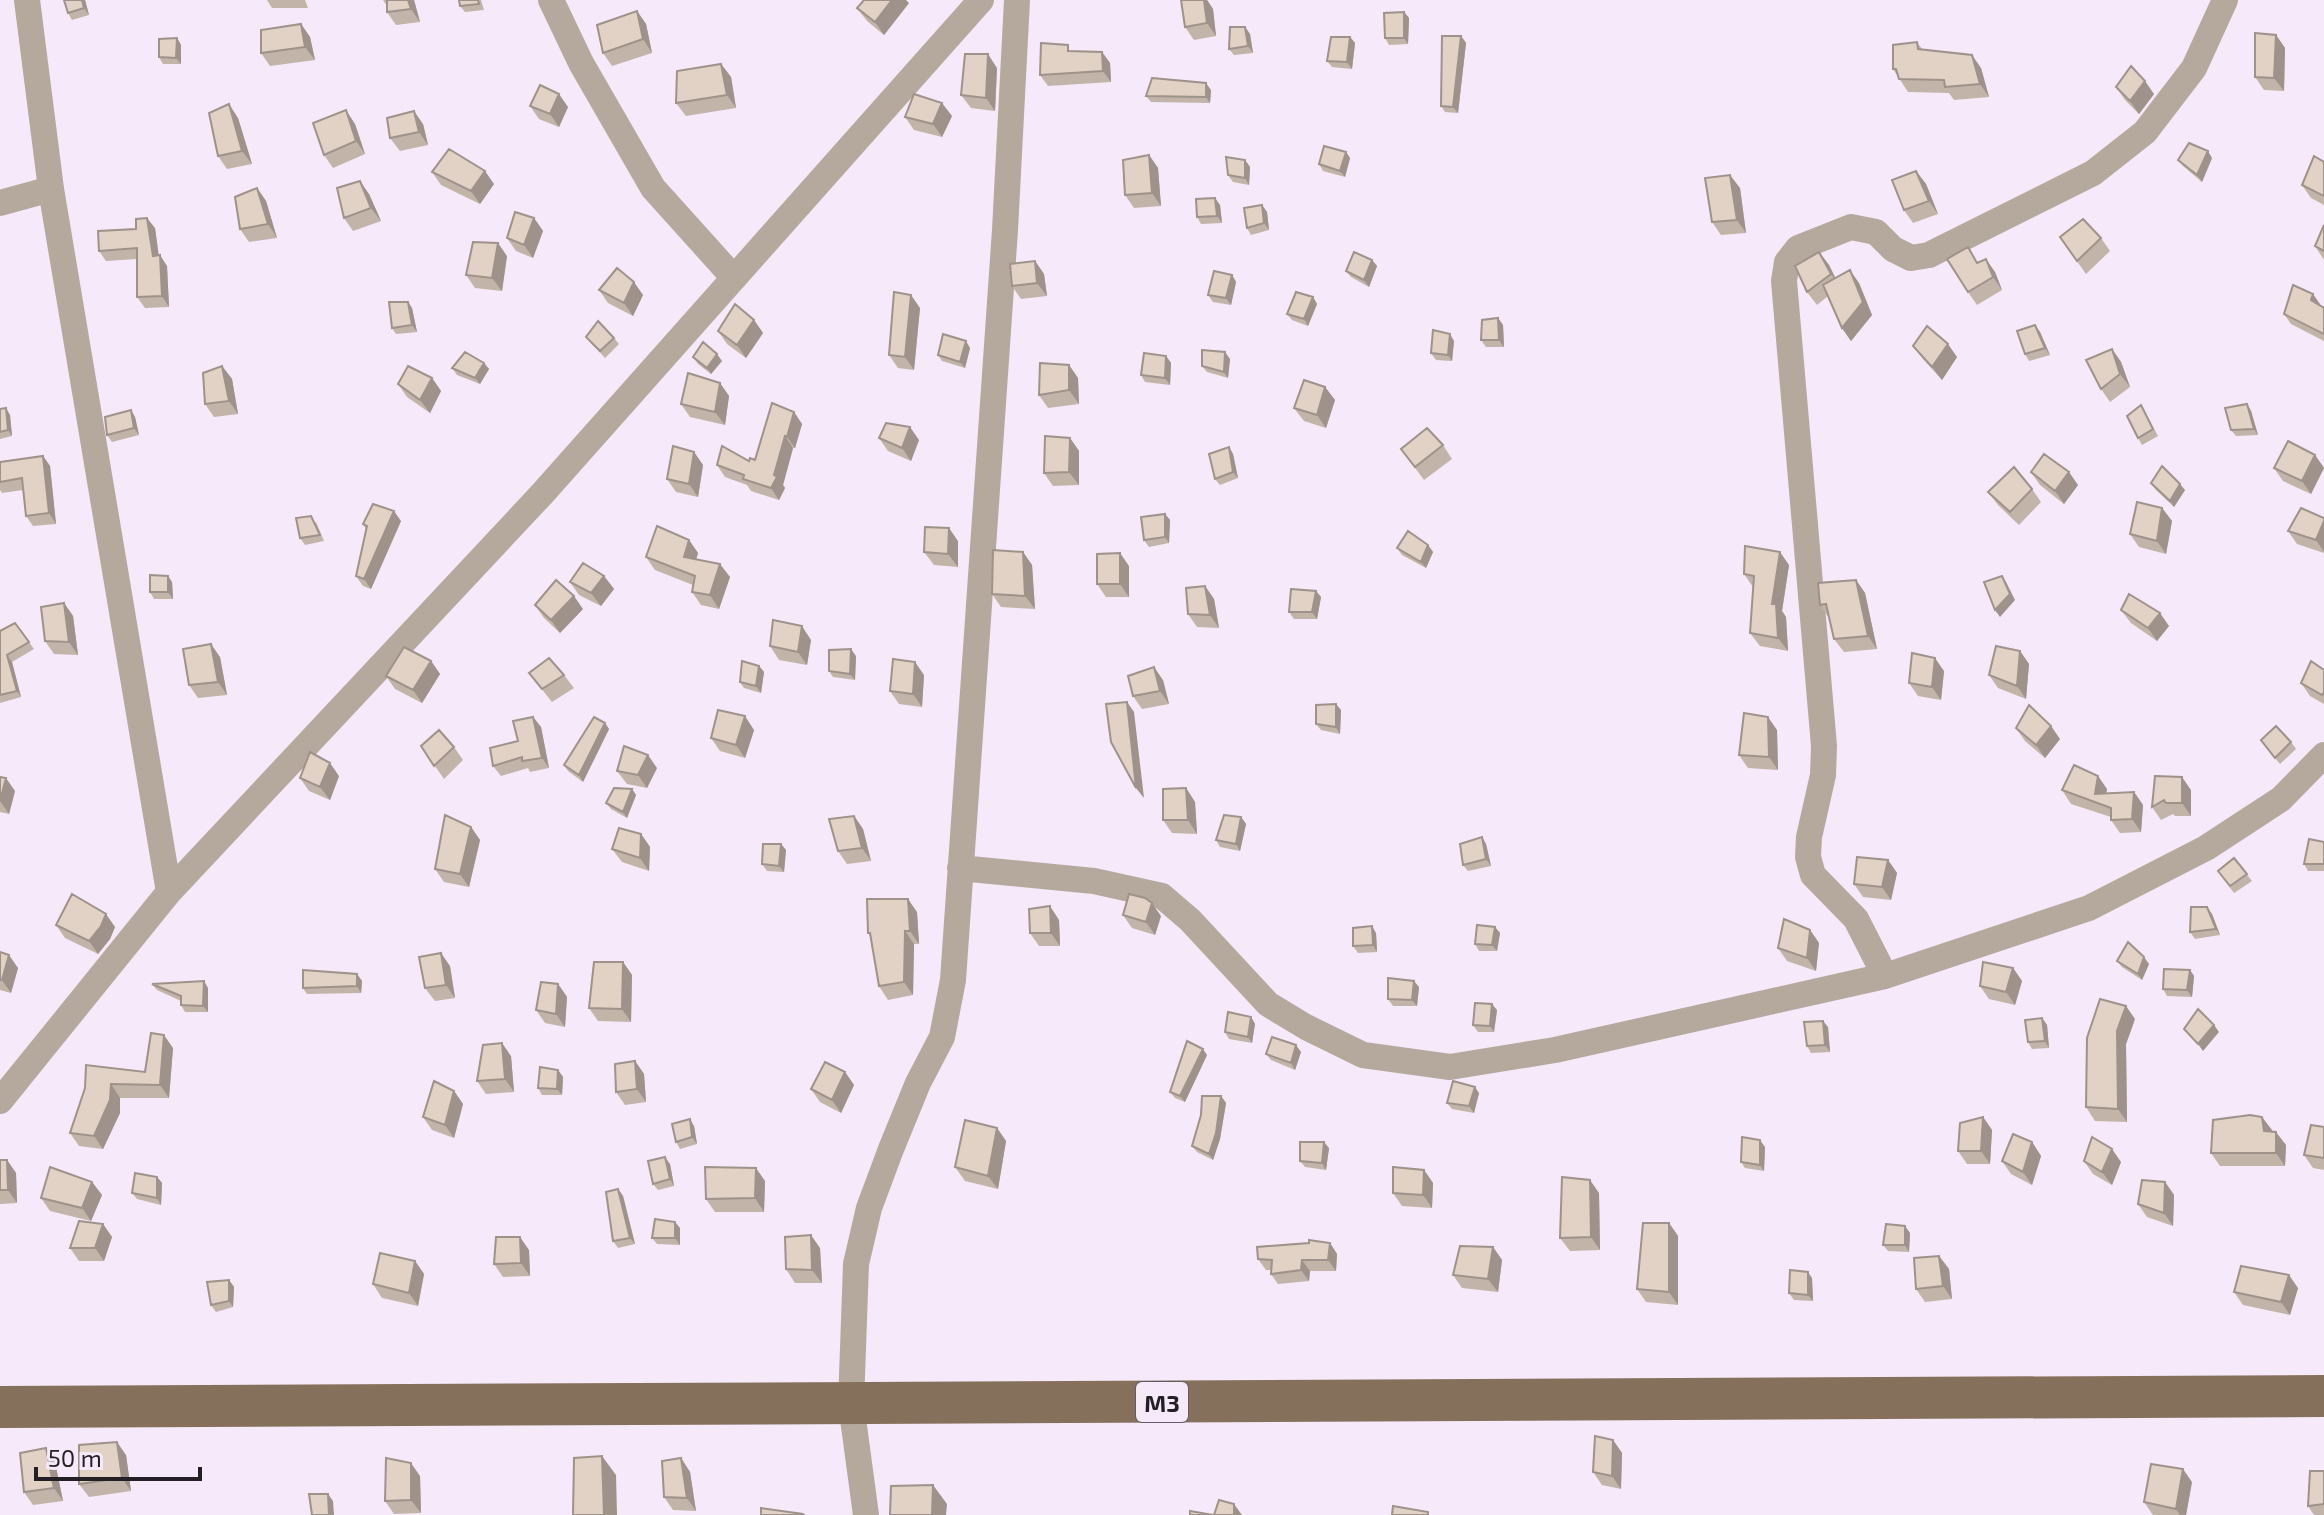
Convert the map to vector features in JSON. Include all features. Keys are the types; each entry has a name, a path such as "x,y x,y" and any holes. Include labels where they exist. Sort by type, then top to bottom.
{"main road":[{"name":"M3","path":"0,1407 2324,1396"}],"street":[{"path":"27,0 51,189 169,892"},
{"path":"551,0 581,63 653,188 734,278"},
{"path":"0,1101 169,892 542,494 981,0"},
{"path":"866,1515 851,1404 856,1264 869,1208 891,1149 918,1083 942,1037 953,980 1004,246 1017,0"},
{"path":"1885,976 1856,919 1813,875 1808,857 1809,837 1823,775 1824,746 1784,281 1787,262 1798,248 1851,227 1876,232 1893,249 1911,258 1929,255 2093,173 2145,132 2194,68 2225,0"},
{"path":"0,203 51,189"},
{"path":"960,868 1094,881 1162,896 1190,920 1268,1004 1306,1027 1363,1055 1450,1067 1555,1050 1885,976 2089,908 2206,848 2281,799 2324,755"}],"building":[{"path":"64,0 82,0 84,8 68,13"},
{"path":"387,0 408,0 411,9 387,12"},
{"path":"459,0 478,0 479,4 460,6"},
{"path":"864,0 892,0 875,22 857,8"},
{"path":"1181,0 1204,0 1207,23 1185,27"},
{"path":"637,11 643,39 603,53 597,25"},
{"path":"1404,12 1404,38 1385,38 1384,13"},
{"path":"301,24 305,47 261,53 261,30"},
{"path":"1230,27 1245,27 1248,46 1229,49"},
{"path":"2255,33 2276,35 2274,78 2255,77"},
{"path":"1442,36 1461,36 1453,107 1441,106"},
{"path":"1331,37 1350,37 1347,62 1327,61"},
{"path":"177,38 176,58 159,57 159,39"},
{"path":"1917,42 1918,49 1972,55 1980,84 1945,87 1944,80 1899,79 1896,69 1893,69 1893,45"},
{"path":"1041,43 1068,45 1068,51 1102,52 1103,71 1040,75"},
{"path":"965,54 988,54 986,98 961,95"},
{"path":"721,64 727,95 676,103 677,71"},
{"path":"2131,66 2145,81 2130,101 2116,87"},
{"path":"1152,78 1206,83 1206,97 1146,96"},
{"path":"540,85 559,94 550,114 530,106"},
{"path":"914,94 942,103 933,124 905,117"},
{"path":"229,104 242,151 218,156 209,113"},
{"path":"346,110 356,141 324,155 313,123"},
{"path":"414,111 419,132 390,138 387,118"},
{"path":"2189,143 2208,151 2197,175 2178,160"},
{"path":"1324,146 1346,152 1340,171 1319,164"},
{"path":"449,149 485,171 471,191 432,172"},
{"path":"1149,155 1152,193 1125,195 1123,160"},
{"path":"2314,156 2324,162 2324,196 2302,185"},
{"path":"1226,157 1245,160 1245,178 1228,175"},
{"path":"1916,171 1929,201 1904,210 1892,180"},
{"path":"1730,175 1737,220 1712,222 1705,178"},
{"path":"360,181 371,208 344,218 337,188"},
{"path":"257,188 268,224 240,229 235,197"},
{"path":"1215,198 1217,216 1197,217 1196,199"},
{"path":"1262,205 1264,223 1247,228 1244,208"},
{"path":"515,212 534,218 524,245 507,238"},
{"path":"147,218 153,256 160,255 162,296 137,297 137,248 99,251 98,231 136,229 136,219"},
{"path":"2083,219 2101,238 2077,261 2060,237"},
{"path":"2324,225 2324,251 2315,246"},
{"path":"473,242 498,243 492,278 466,275"},
{"path":"1968,247 1977,263 1986,259 1993,277 1968,292 1947,259"},
{"path":"1354,252 1372,260 1364,280 1346,271"},
{"path":"1819,252 1831,274 1807,292 1795,266"},
{"path":"1035,261 1037,283 1012,286 1010,264"},
{"path":"617,268 634,282 624,303 599,290"},
{"path":"1850,270 1863,302 1842,328 1823,285"},
{"path":"1214,271 1232,275 1226,298 1208,295"},
{"path":"2293,285 2313,294 2311,300 2324,308 2324,334 2284,314"},
{"path":"894,292 911,295 905,357 889,355"},
{"path":"1296,292 1313,297 1304,319 1287,314"},
{"path":"389,302 408,302 412,325 392,328"},
{"path":"735,304 754,320 737,345 718,331"},
{"path":"1498,318 1499,340 1481,340 1482,320"},
{"path":"598,321 614,338 600,351 586,337"},
{"path":"2035,325 2045,348 2025,354 2017,331"},
{"path":"1927,326 1948,344 1932,367 1913,346"},
{"path":"1433,330 1450,334 1448,355 1431,353"},
{"path":"943,334 966,341 960,362 938,355"},
{"path":"703,342 717,354 707,368 693,357"},
{"path":"2112,349 2120,374 2101,389 2086,360"},
{"path":"1202,350 1225,352 1224,372 1202,366"},
{"path":"465,352 484,363 475,378 452,368"},
{"path":"1144,353 1166,356 1165,378 1141,375"},
{"path":"1040,363 1069,365 1069,390 1039,395"},
{"path":"222,366 229,401 205,404 203,373"},
{"path":"408,366 432,378 420,400 398,384"},
{"path":"688,373 720,383 715,412 681,404"},
{"path":"1304,380 1325,387 1317,415 1294,408"},
{"path":"772,403 794,412 774,475 777,477 771,488 743,479 744,475 717,465 722,446 749,461 750,458 755,460"},
{"path":"2247,404 2254,429 2231,430 2225,408"},
{"path":"2141,405 2153,429 2138,438 2127,416"},
{"path":"6,408 8,430 0,432 0,409"},
{"path":"131,410 134,428 107,435 105,417"},
{"path":"886,423 910,427 902,448 879,438"},
{"path":"1427,428 1443,445 1415,467 1401,449"},
{"path":"1045,436 1070,438 1069,472 1044,473"},
{"path":"2288,441 2315,455 2302,481 2274,468"},
{"path":"673,446 694,452 689,484 667,479"},
{"path":"1229,447 1233,472 1215,479 1209,454"},
{"path":"2044,454 2069,472 2055,491 2031,472"},
{"path":"43,456 49,513 26,516 22,478 0,482 0,462"},
{"path":"2162,466 2180,484 2170,501 2151,483"},
{"path":"2014,467 2032,489 2010,512 1988,492"},
{"path":"2137,502 2162,508 2157,541 2130,534"},
{"path":"373,504 394,511 364,579 356,576 367,526 363,524"},
{"path":"2301,508 2324,518 2316,540 2288,531"},
{"path":"1165,514 1165,537 1144,540 1141,517"},
{"path":"311,516 320,535 300,538 296,518"},
{"path":"657,526 689,540 684,557 720,564 710,595 692,592 695,576 646,557"},
{"path":"925,527 949,528 948,554 924,552"},
{"path":"1408,531 1428,545 1421,562 1397,548"},
{"path":"1745,546 1780,552 1772,604 1776,604 1778,638 1750,633 1754,576 1744,574"},
{"path":"993,550 1023,552 1025,596 992,594"},
{"path":"1120,553 1120,584 1097,584 1097,554"},
{"path":"583,563 604,576 591,593 570,582"},
{"path":"150,575 168,576 168,592 150,592"},
{"path":"2002,576 2010,594 1995,610 1984,582"},
{"path":"556,580 574,596 551,620 535,605"},
{"path":"1856,580 1868,636 1834,639 1826,604 1820,605 1818,583"},
{"path":"1205,586 1210,615 1188,614 1186,588"},
{"path":"1291,589 1316,591 1312,612 1289,612"},
{"path":"2129,594 2160,613 2148,628 2121,610"},
{"path":"64,603 69,642 45,641 41,607"},
{"path":"773,620 802,626 798,652 770,646"},
{"path":"15,623 29,642 7,655 17,691 0,695 0,631"},
{"path":"211,644 218,682 189,685 183,649"},
{"path":"1996,646 2020,651 2017,686 1989,675"},
{"path":"404,647 431,661 413,690 386,676"},
{"path":"851,649 850,674 829,671 829,650"},
{"path":"1912,653 1935,658 1932,687 1909,683"},
{"path":"549,658 564,675 542,689 529,673"},
{"path":"893,659 915,662 913,694 890,691"},
{"path":"742,661 759,666 756,686 740,682"},
{"path":"2311,661 2324,670 2322,695 2301,683"},
{"path":"1154,667 1160,691 1133,696 1128,676"},
{"path":"1127,702 1136,788 1111,742 1106,704"},
{"path":"1336,704 1336,727 1316,724 1316,705"},
{"path":"2029,705 2051,726 2036,745 2016,728"},
{"path":"718,710 745,716 736,745 711,738"},
{"path":"1744,713 1768,717 1769,757 1739,755"},
{"path":"533,717 542,758 522,761 522,757 493,766 490,748 518,741 513,721"},
{"path":"594,717 605,723 579,775 564,765"},
{"path":"2276,726 2291,742 2275,758 2261,740"},
{"path":"439,730 454,747 434,766 421,746"},
{"path":"624,746 648,755 638,775 617,771"},
{"path":"310,752 330,763 320,787 300,778"},
{"path":"2074,765 2098,776 2095,794 2134,792 2132,819 2111,820 2111,808 2062,790"},
{"path":"2155,776 2182,777 2182,803 2166,803 2164,800 2152,807"},
{"path":"0,777 6,778 0,801"},
{"path":"614,788 632,789 623,812 606,803"},
{"path":"1186,788 1188,820 1163,820 1163,789"},
{"path":"445,815 471,827 460,874 435,869"},
{"path":"1224,815 1241,817 1236,844 1216,840"},
{"path":"854,816 862,848 838,851 829,819"},
{"path":"619,828 641,834 640,858 612,849"},
{"path":"1482,837 1486,859 1463,865 1460,844"},
{"path":"2309,839 2324,842 2324,864 2304,864"},
{"path":"763,844 781,844 779,866 762,864"},
{"path":"1857,857 1888,860 1882,887 1854,884"},
{"path":"2234,858 2247,874 2230,886 2218,871"},
{"path":"72,894 106,914 89,941 56,925"},
{"path":"1129,894 1152,903 1146,922 1123,915"},
{"path":"867,899 908,899 910,931 905,931 904,982 879,986 868,933"},
{"path":"1050,906 1051,933 1030,933 1029,909"},
{"path":"2191,907 2207,907 2216,929 2190,932"},
{"path":"1784,919 1810,930 1807,958 1778,948"},
{"path":"1477,925 1495,927 1492,945 1475,944"},
{"path":"1372,926 1373,945 1353,946 1353,928"},
{"path":"2128,942 2144,957 2138,974 2117,961"},
{"path":"0,952 9,955 2,980 0,980"},
{"path":"441,953 446,985 425,988 419,957"},
{"path":"594,962 623,962 622,1009 589,1008"},
{"path":"1983,962 2013,968 2006,992 1980,986"},
{"path":"2164,969 2190,970 2187,990 2163,989"},
{"path":"303,970 357,974 357,986 303,988"},
{"path":"1388,978 1414,981 1412,1000 1388,999"},
{"path":"204,981 203,1006 181,1005 181,996 152,984"},
{"path":"541,982 558,984 556,1014 536,1010"},
{"path":"2100,999 2126,1006 2117,1031 2118,1109 2086,1107 2087,1038"},
{"path":"1475,1003 1492,1004 1490,1026 1473,1025"},
{"path":"2198,1009 2214,1025 2198,1044 2184,1029"},
{"path":"1228,1012 1251,1017 1248,1037 1225,1032"},
{"path":"2042,1018 2045,1041 2028,1042 2025,1020"},
{"path":"1823,1021 1825,1045 1807,1046 1804,1022"},
{"path":"151,1033 164,1035 160,1085 111,1084 110,1100 94,1136 70,1133 85,1088 86,1065 145,1072"},
{"path":"1272,1037 1296,1045 1291,1063 1266,1054"},
{"path":"1187,1041 1203,1049 1180,1096 1170,1092"},
{"path":"502,1043 505,1079 477,1081 483,1045"},
{"path":"635,1061 637,1089 616,1092 615,1064"},
{"path":"825,1062 845,1072 832,1100 811,1089"},
{"path":"540,1067 558,1070 557,1089 538,1088"},
{"path":"434,1081 454,1091 445,1125 423,1117"},
{"path":"1453,1081 1475,1087 1469,1106 1447,1103"},
{"path":"1202,1096 1221,1096 1216,1133 1209,1154 1192,1146 1201,1115"},
{"path":"2250,1115 2262,1117 2264,1131 2276,1132 2276,1153 2211,1153 2213,1120"},
{"path":"1983,1117 1981,1151 1958,1151 1960,1123"},
{"path":"690,1119 692,1137 676,1142 672,1124"},
{"path":"965,1120 997,1128 988,1176 955,1167"},
{"path":"2311,1125 2324,1127 2324,1158 2304,1155"},
{"path":"2013,1134 2032,1142 2023,1172 2002,1161"},
{"path":"1742,1137 1760,1140 1760,1165 1741,1162"},
{"path":"2092,1137 2112,1149 2102,1172 2084,1161"},
{"path":"1300,1142 1324,1142 1322,1163 1300,1161"},
{"path":"665,1157 670,1179 653,1184 648,1161"},
{"path":"0,1160 7,1160 8,1190 0,1190"},
{"path":"50,1167 92,1182 82,1208 41,1198"},
{"path":"705,1167 756,1168 755,1198 706,1199"},
{"path":"1393,1167 1424,1170 1423,1195 1393,1193"},
{"path":"135,1173 157,1177 157,1198 132,1193"},
{"path":"1562,1177 1590,1180 1591,1237 1560,1238"},
{"path":"2142,1180 2165,1182 2164,1213 2138,1204"},
{"path":"618,1189 630,1238 613,1241 606,1192"},
{"path":"655,1219 675,1222 675,1238 652,1238"},
{"path":"79,1221 103,1224 95,1248 70,1248"},
{"path":"1643,1223 1669,1223 1669,1292 1637,1289"},
{"path":"1886,1224 1905,1226 1905,1245 1883,1245"},
{"path":"811,1235 812,1270 786,1269 785,1237"},
{"path":"496,1237 520,1237 521,1263 494,1264"},
{"path":"1309,1240 1330,1243 1328,1260 1302,1260 1301,1270 1271,1274 1272,1260 1258,1259 1257,1247 1309,1243"},
{"path":"1460,1246 1493,1247 1488,1279 1453,1275"},
{"path":"380,1253 415,1261 409,1293 373,1284"},
{"path":"1939,1256 1943,1286 1916,1289 1914,1258"},
{"path":"2241,1266 2289,1275 2281,1302 2234,1292"},
{"path":"1790,1270 1808,1272 1808,1295 1789,1293"},
{"path":"229,1280 229,1301 211,1305 207,1282"},
{"path":"1595,1436 1613,1440 1612,1476 1593,1472"},
{"path":"117,1442 122,1478 79,1484 79,1445"},
{"path":"46,1448 54,1488 24,1492 20,1453"},
{"path":"602,1456 604,1515 573,1515 574,1458"},
{"path":"386,1458 411,1463 411,1500 385,1501"},
{"path":"681,1458 687,1498 664,1497 662,1461"},
{"path":"2151,1464 2183,1469 2176,1509 2144,1502"},
{"path":"2310,1471 2324,1471 2324,1504 2308,1506"},
{"path":"933,1485 932,1515 890,1515 891,1486"},
{"path":"309,1494 328,1494 329,1515 312,1515"},
{"path":"1219,1500 1234,1504 1234,1515 1214,1515"},
{"path":"1393,1506 1428,1512 1428,1515 1392,1515"},
{"path":"761,1508 803,1514 804,1515 761,1515"},
{"path":"1190,1511 1213,1515 1190,1515"}]}
